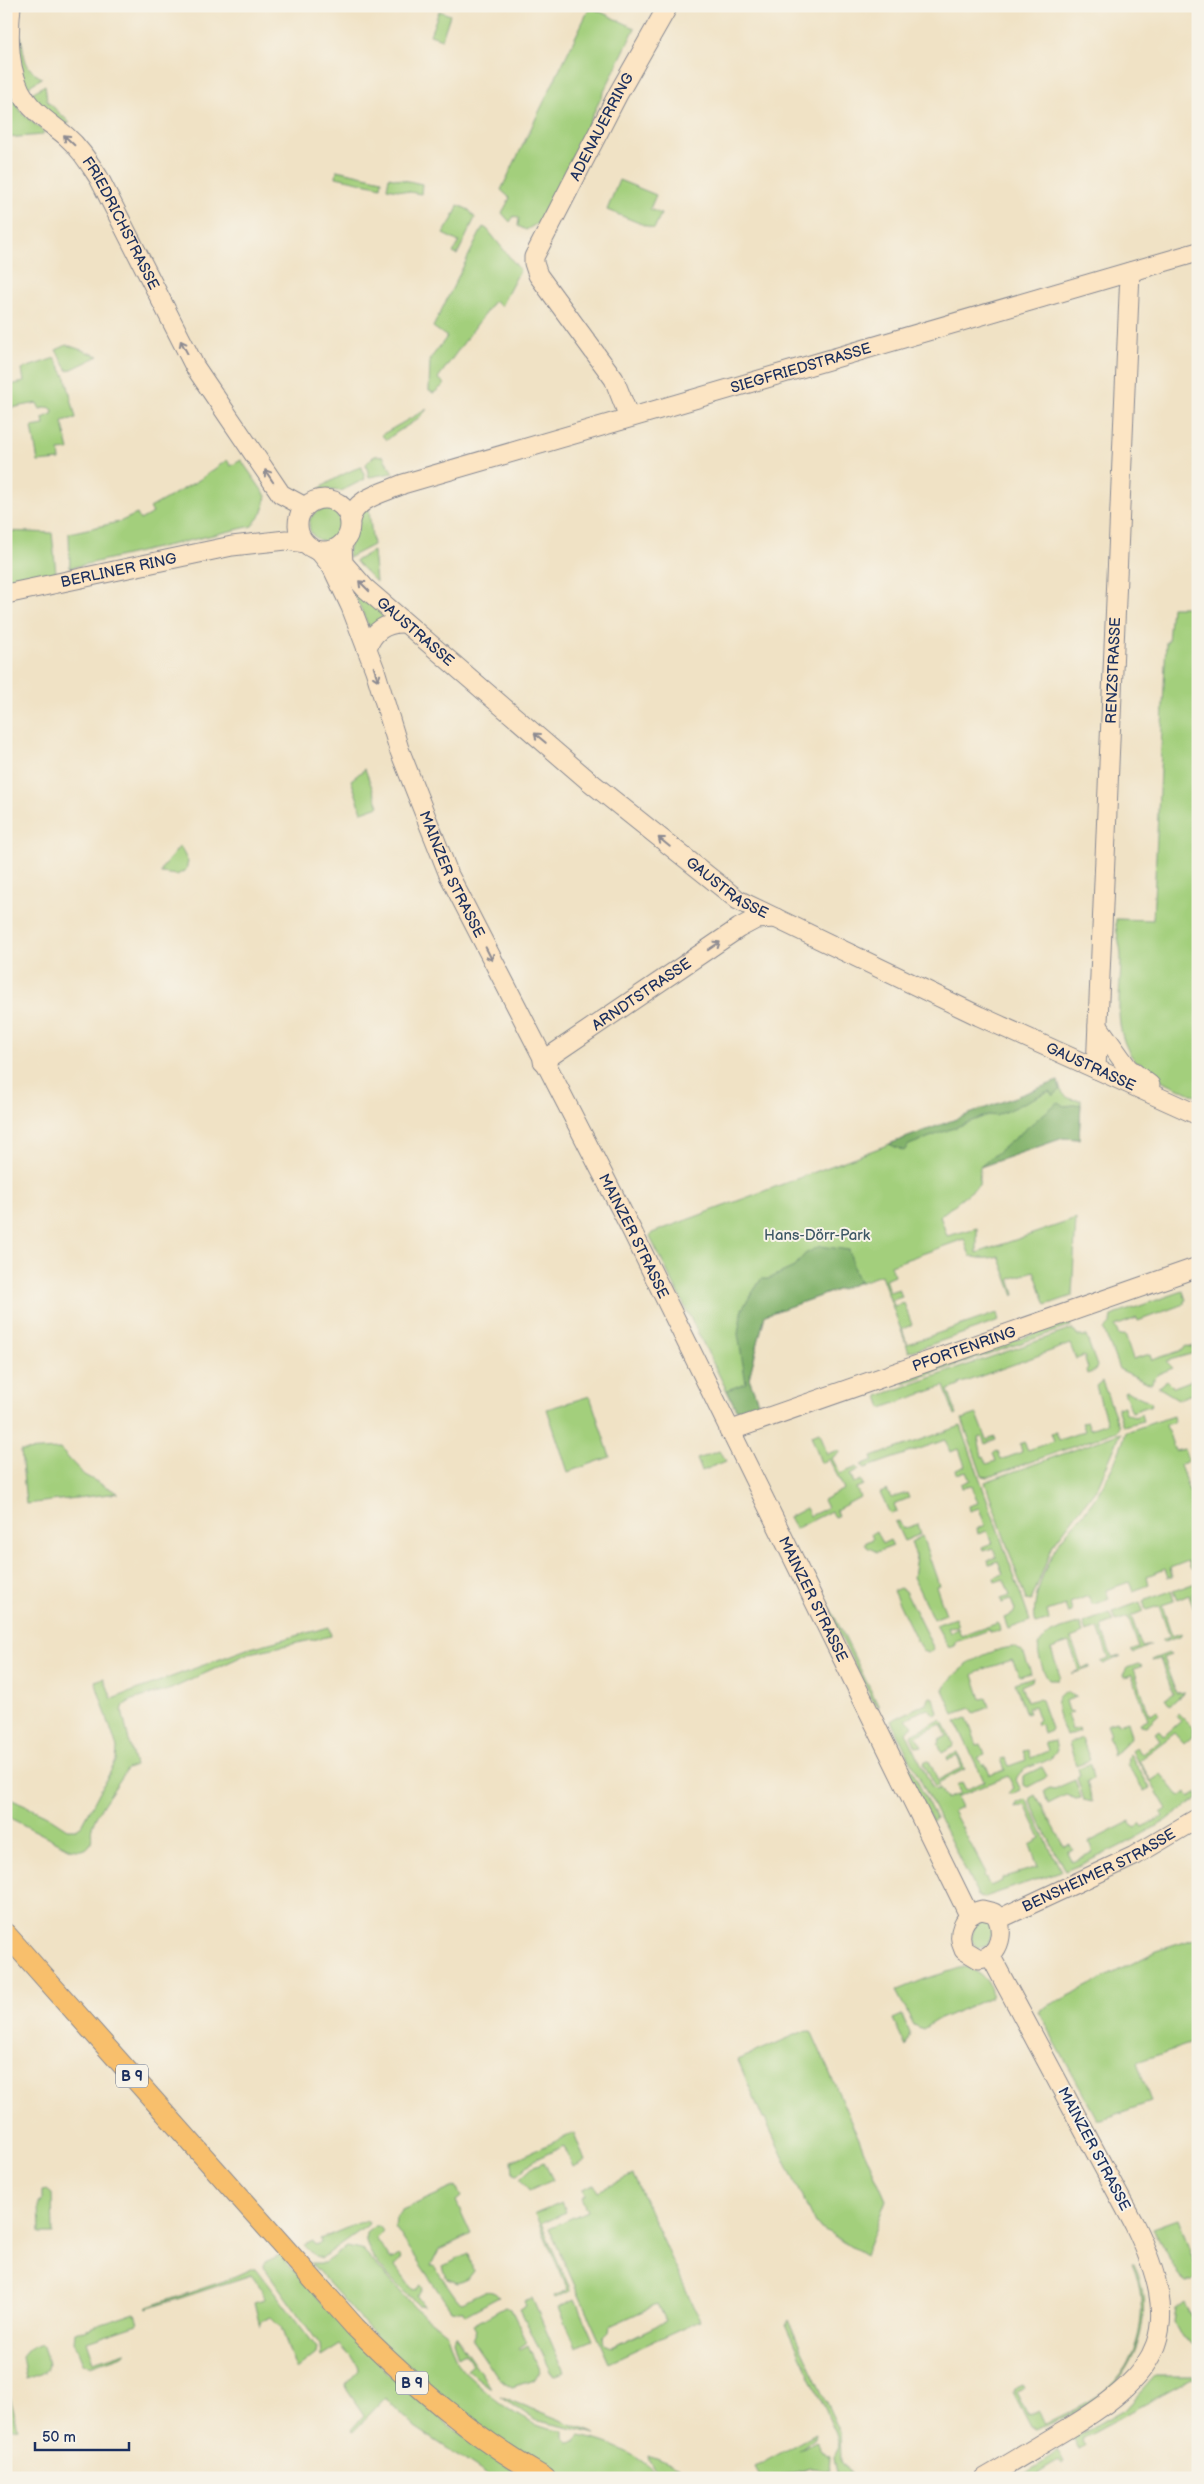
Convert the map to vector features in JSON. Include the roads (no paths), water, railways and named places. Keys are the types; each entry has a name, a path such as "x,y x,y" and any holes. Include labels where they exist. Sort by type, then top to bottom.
{"main road":[{"name":"FRIEDRICHSTRASSE","path":"11,6 11,46 14,72 19,89 30,105 73,143 99,178 186,350 209,389 281,494 302,515"},
{"name":"ADENAUERRING","path":"629,417 614,379 535,269 534,257 618,94 668,6"},
{"name":"SIEGFRIEDSTRASSE","path":"350,520 355,507 362,501 403,484 1198,252"},
{"name":"RENZSTRASSE","path":"1096,1069 1130,272"},
{"name":"SIEGFRIEDSTRASSE","path":"333,500 344,498 379,484 403,484"},
{"path":"318,500 333,500 344,508 350,520 349,533 342,544 333,550 312,547 298,531 302,515 318,500"},
{"name":"BERLINER RING","path":"232,546 302,515"},
{"name":"BERLINER RING","path":"6,594 232,546 286,540 312,547"},
{"name":"GAUSTRASSE","path":"342,544 343,563 350,572 405,624 589,781 738,900 979,1016 1196,1114"},
{"name":"MAINZER STRASSE","path":"312,547 342,585 367,648 399,748 450,875 543,1061 631,1229 969,1915"},
{"path":"367,648 373,635 379,630 391,624 405,624"},
{"path":"738,900 745,915 739,928"},
{"name":"ARNDTSTRASSE","path":"543,1061 739,928 756,919 777,918"},
{"path":"1098,1026 1120,1059 1133,1074 1196,1114"},
{"name":"PFORTENRING","path":"729,1430 1198,1267"},
{"name":"BENSHEIMER STRASSE","path":"999,1919 1142,1852 1198,1818"},
{"path":"987,1910 994,1913 999,1919 1002,1930 996,1946 990,1955 974,1958 964,1950 960,1936 969,1915 987,1910"},
{"name":"B 9","path":"6,1934 355,2327 402,2374 464,2425 514,2460 545,2478"},
{"name":"MAINZER STRASSE","path":"986,2478 1113,2399 1146,2366 1153,2354 1158,2334 1160,2306 1149,2254 990,1955"}],"park label":[{"name":"Hans-Dörr-Park","path":"817,1235"}]}
